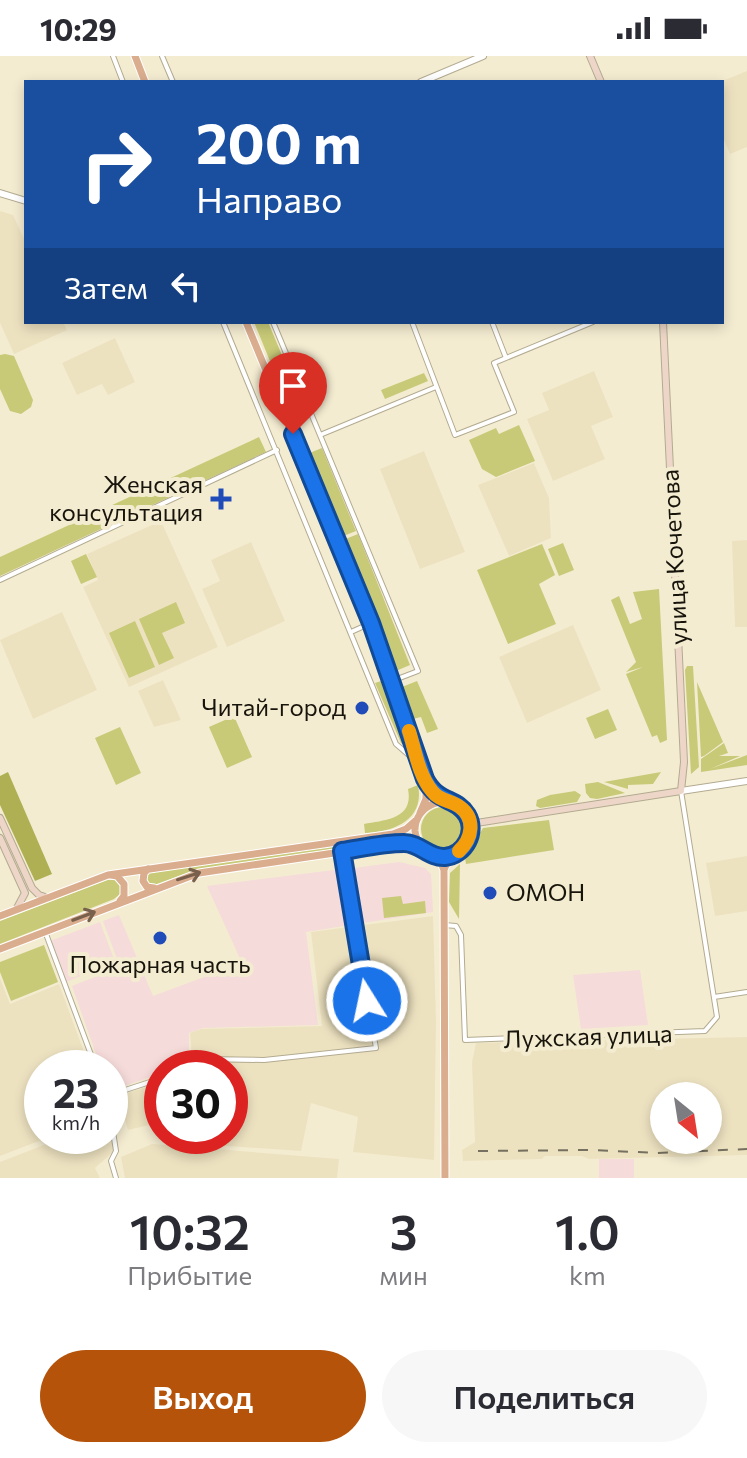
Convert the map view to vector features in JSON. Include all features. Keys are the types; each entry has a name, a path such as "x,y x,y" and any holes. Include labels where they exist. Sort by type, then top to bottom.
{"main road":[{"path":"135,56 144,80"},
{"path":"590,56 600,80"},
{"path":"247,324 371,623 425,779 435,795 463,810 470,824 469,838 461,850 448,860 444,870 445,1178"},
{"name":"улица Кочетова","path":"663,324 684,762 681,791"},
{"path":"425,779 426,799 415,827 416,838 428,852 446,857 461,850"},
{"path":"470,824 681,791"},
{"path":"0,916 108,875 393,834 409,827 431,804 451,803"},
{"path":"0,818 33,889 48,898"},
{"path":"0,838 25,893 22,903 14,911"},
{"path":"0,949 199,873 402,843 428,852 440,861 444,870"},
{"path":"150,869 143,877 144,884 151,888 160,887"},
{"path":"108,875 117,876 124,884 124,896 116,903"},
{"path":"25,893 31,893 33,889"}],"street":[{"path":"113,56 122,80"},
{"path":"162,56 172,80"},
{"path":"426,80 483,56"},
{"path":"0,193 24,200"},
{"path":"224,324 396,744 420,764"},
{"path":"274,324 418,671 392,681"},
{"path":"413,324 455,435 514,412 494,363 588,324"},
{"path":"493,324 506,358"},
{"path":"320,435 436,387"},
{"path":"0,580 277,450"},
{"path":"351,632 371,623"},
{"path":"747,781 681,791 714,997 747,992"},
{"path":"248,1060 376,1048 342,851"},
{"name":"Лужская улица","path":"444,925 456,926 461,935 465,1040 697,1034 710,1028 717,1017 714,997"},
{"path":"45,931 89,1050"},
{"path":"114,1154 111,1161 116,1178"}],"shaded area":[{"path":"747,71 747,147 730,154 724,140 724,80"},
{"path":"0,211 13,215 24,239 24,324 64,324 67,330 14,354 0,323"},
{"path":"115,338 135,382 108,395 102,384 77,395 62,363"},
{"path":"594,371 613,417 591,426 605,459 553,481 527,419 549,410 542,393"},
{"path":"424,451 465,552 420,569 380,469"},
{"path":"534,463 549,498 551,538 509,556 478,485"},
{"path":"161,521 218,647 129,687 83,587 98,580 87,554"},
{"path":"747,540 747,627 735,627 732,541"},
{"path":"251,542 285,621 227,647 202,589 220,581 211,560"},
{"path":"62,612 97,690 33,719 0,640"},
{"path":"573,625 601,690 527,723 499,657"},
{"path":"163,680 181,720 154,727 138,691"},
{"path":"8,772 52,874 35,881 0,805 0,776"},
{"path":"747,856 747,911 715,916 706,863"},
{"path":"399,862 425,868 431,874 433,912 356,924 347,869"},
{"path":"342,869 350,925 306,932 318,1025 203,1028 189,1033 189,1050 144,1050 144,1079 128,1085 128,1050 95,1050 72,986 120,967 103,921 119,915 153,996 242,963 207,886"},
{"path":"433,916 436,1022 434,1160 353,1152 358,1117 311,1103 301,1151 248,1147 248,1050 191,1050 190,1033 201,1029 322,1026 311,932"},
{"path":"100,922 115,962 66,982 50,941"},
{"path":"640,970 648,1025 581,1029 573,975"},
{"path":"0,978 10,1004 59,984 83,1050 24,1050 24,1147 0,1156"},
{"path":"747,1037 747,1155 589,1159 582,1156 545,1156 542,1159 463,1161 462,1150 475,1142 472,1062 476,1043"},
{"path":"144,1088 144,1126 128,1130 128,1093"},
{"path":"144,1147 144,1154 248,1152 339,1159 337,1178 125,1178 121,1157"},
{"path":"24,1153 111,1154 95,1168 100,1178 0,1178 0,1162"},
{"path":"599,1159 634,1159 634,1178 599,1178"}],"green space":[{"path":"255,324 269,324 305,410 292,415"},
{"path":"0,355 14,356 33,400 31,407 21,414 10,411 0,389"},
{"path":"424,373 428,381 385,399 381,390"},
{"path":"519,425 535,461 496,477 482,469 469,440 496,428 499,434"},
{"path":"259,437 266,452 0,576 0,557"},
{"path":"322,448 356,531 341,537 307,454"},
{"path":"358,534 410,665 396,671 343,540"},
{"path":"563,543 574,570 559,576 548,549"},
{"path":"542,544 555,575 539,584 556,624 508,644 477,570"},
{"path":"86,554 97,577 81,584 71,561"},
{"path":"659,589 667,740 660,743 657,735 652,737 626,674 643,667 626,672 636,662 611,600 619,596 630,624 642,619 633,592"},
{"path":"176,602 185,623 162,633 174,658 159,665 139,619"},
{"path":"135,621 155,667 129,678 109,633"},
{"path":"687,666 693,666 699,767 691,774 685,670"},
{"path":"384,680 407,747 401,743 375,683"},
{"path":"417,681 438,729 427,733 421,717 413,719 402,687"},
{"path":"697,682 723,742 701,757"},
{"path":"608,709 617,730 595,739 586,718"},
{"path":"234,716 252,757 227,768 209,727"},
{"path":"120,727 141,773 116,785 95,738"},
{"path":"724,743 728,753 719,756 740,756 710,769 747,755 747,765 701,772 701,759"},
{"path":"661,772 653,784 628,785 628,789 604,782"},
{"path":"598,782 625,793 590,798 585,784"},
{"path":"418,785 417,807 405,822 386,830 365,833 364,824 389,819 402,812 407,807 408,789"},
{"path":"575,791 581,795 577,802 536,806 537,800 550,795"},
{"path":"443,807 459,813 465,829 459,845 443,851 427,845 421,829 427,813"},
{"path":"549,820 554,850 466,864 465,858 483,828"},
{"path":"399,836 400,840 196,870 154,885 146,880 149,873"},
{"path":"460,864 459,919 449,902 450,873"},
{"path":"107,880 115,880 120,886 120,894 114,899 0,944 0,921"},
{"path":"401,896 403,904 425,901 426,913 384,918 382,898"},
{"path":"44,945 58,982 11,1001 0,972 0,962"}],"railway":[{"path":"478,1151 657,1153 747,1149"}],"slow traffic":[{"path":"409,731 430,788 438,797 460,807 469,819 469,838 459,851"}],"place":[{"name":"Женская консультация","path":"221,499"},
{"name":"Читай-город","path":"362,708"},
{"name":"ОМОН","path":"490,893"},
{"name":"Пожарная часть","path":"160,938"}],"route":[{"path":"293,434 371,623 425,779 435,795 463,810 471,829 464,847 446,857 435,856 408,843 342,851 367,1001"}]}
